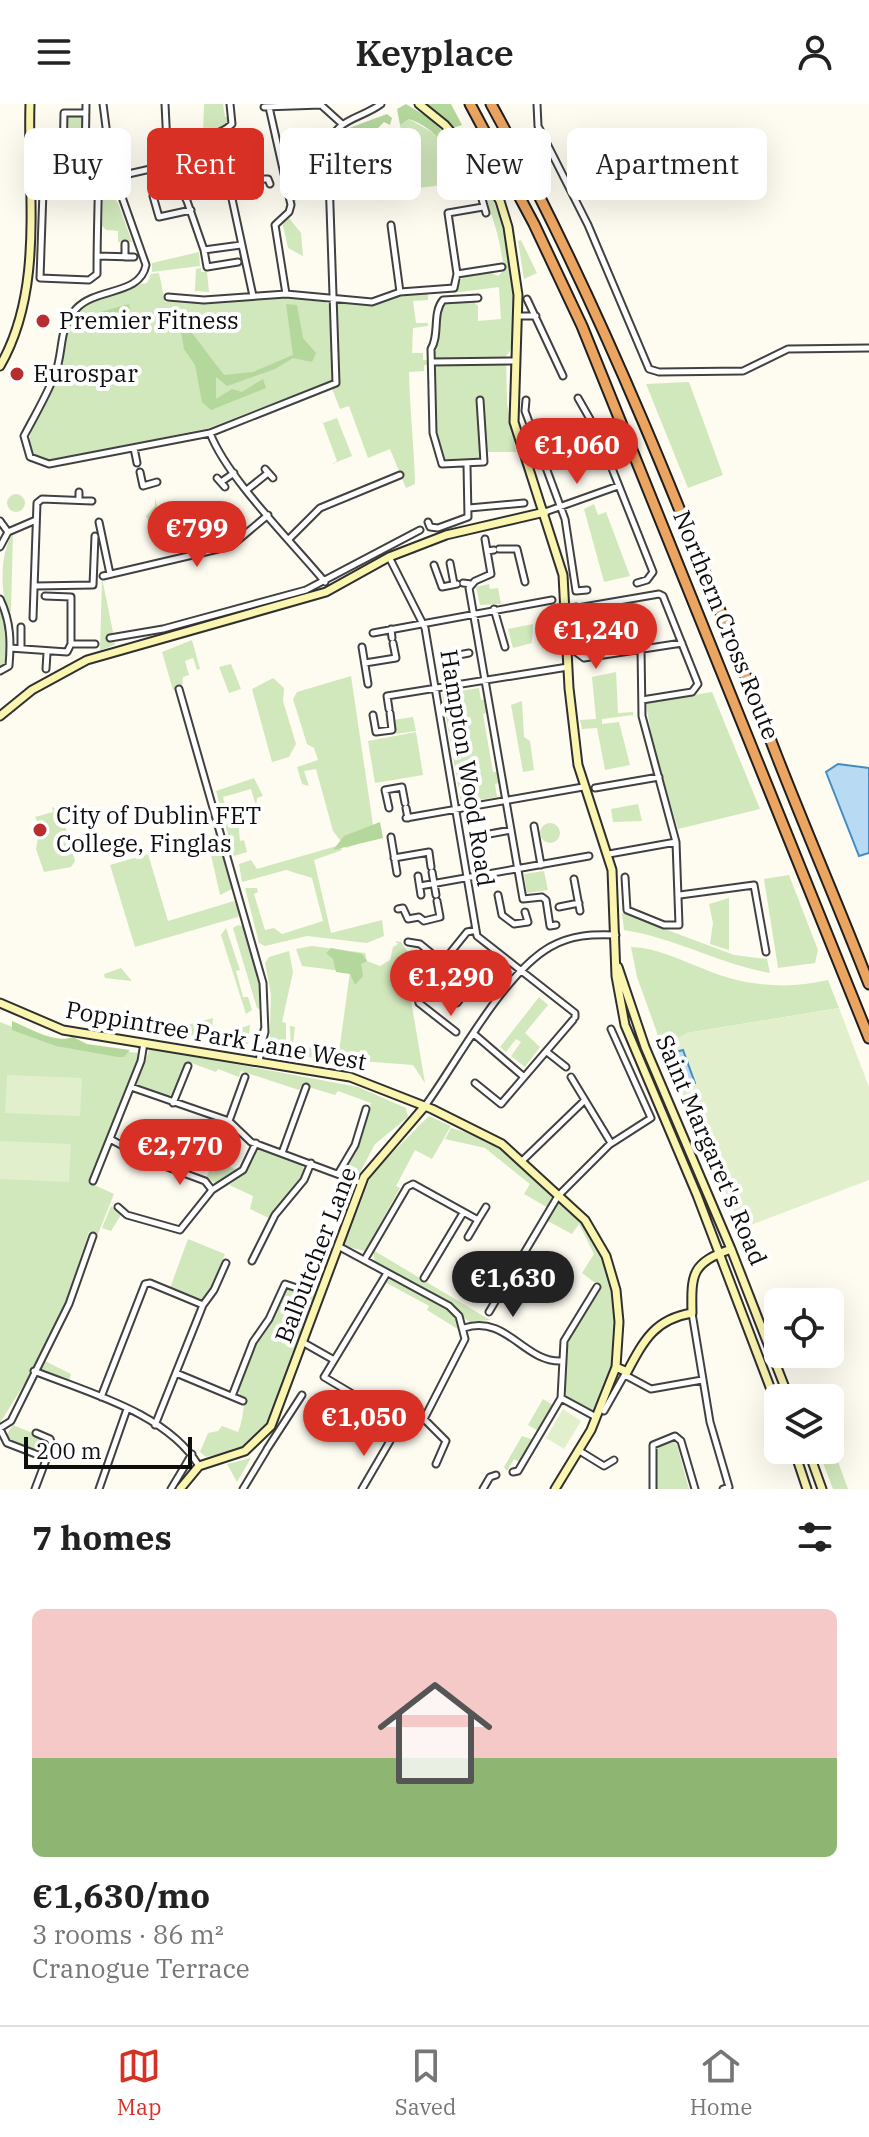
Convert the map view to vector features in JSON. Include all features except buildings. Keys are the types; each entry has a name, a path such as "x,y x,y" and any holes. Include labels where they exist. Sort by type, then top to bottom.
{"highway":[{"name":"Northern Cross Route","path":"470,104 534,224 582,326 869,1038"},
{"name":"Northern Cross Route","path":"491,104 551,216 607,335 670,483 869,984"}],"street":[{"path":"0,366 14,335 26,289 30,104"},
{"path":"86,104 86,128"},
{"path":"103,104 106,128"},
{"path":"165,104 166,128"},
{"path":"228,128 232,124 230,104"},
{"path":"337,128 341,123 381,104"},
{"name":"Saint Margaret's Road","path":"419,104 464,145 500,201 514,247 517,437 560,558 568,667 583,787 609,854 620,1000 632,1045 769,1384"},
{"path":"537,104 537,122 588,225 649,369 659,372 743,371 788,349 869,348"},
{"path":"286,294 275,225 289,212 291,205 266,107 321,105 341,123"},
{"path":"64,128 64,113 86,113"},
{"path":"264,179 270,184"},
{"path":"43,200 40,278 93,279 97,274 99,200"},
{"path":"123,200 145,260 144,273 138,282 93,296 68,318 57,370 24,436 30,457 49,464 210,433 336,383 331,200"},
{"path":"154,200 159,217 191,210"},
{"path":"187,200 207,267 238,262"},
{"path":"232,200 253,296"},
{"path":"168,297 204,300 286,294 372,302 400,292 454,288 457,274 455,245 448,213 485,210 482,200"},
{"path":"391,225 400,292"},
{"path":"125,244 125,257"},
{"path":"204,250 241,245"},
{"path":"97,256 134,257"},
{"path":"457,274 499,268 496,277"},
{"path":"478,298 439,302 432,362 433,428 439,445 439,460 446,466 478,464 486,458 480,430 480,400"},
{"path":"527,299 563,376"},
{"path":"517,316 536,316"},
{"path":"432,362 514,361"},
{"path":"578,398 653,572 651,578 637,583"},
{"path":"526,400 525,411 562,507 576,591 587,590"},
{"path":"585,410 594,406"},
{"path":"210,433 217,451 325,582"},
{"path":"134,448 137,463"},
{"path":"428,522 430,527 438,528 467,518 467,465"},
{"path":"140,472 143,486 157,482"},
{"path":"221,482 234,473"},
{"path":"248,489 269,473"},
{"path":"289,539 320,508 400,475"},
{"path":"0,716 32,690 87,660 311,597 389,557 482,524 545,512 618,486"},
{"path":"79,492 79,500"},
{"path":"33,618 39,500 92,501"},
{"path":"469,508 524,503"},
{"path":"99,522 107,575 231,546 268,515"},
{"path":"0,547 8,532 36,520"},
{"path":"0,521 8,532"},
{"path":"119,644 114,637 230,612 325,582 418,533"},
{"path":"35,586 93,585 95,536"},
{"path":"434,565 442,587 471,584 491,574 493,550 485,539"},
{"path":"493,550 517,549 525,582"},
{"name":"Hampton Wood Road","path":"389,557 422,622 431,660 476,930"},
{"path":"87,558 95,559"},
{"path":"450,563 458,584"},
{"name":"Hampton Wood Road","path":"471,584 474,652 486,680 524,906 542,897 553,908"},
{"path":"566,610 659,594 663,596 697,689 642,700"},
{"path":"10,648 67,652 71,644 71,597 45,596"},
{"path":"0,599 10,623 9,666 0,671"},
{"path":"373,633 552,600"},
{"path":"576,607 578,656 682,643"},
{"path":"494,609 505,647"},
{"path":"21,627 21,648"},
{"path":"365,663 396,658 391,629"},
{"path":"71,644 95,644"},
{"path":"362,647 368,684"},
{"path":"625,877 627,910 664,925 675,928 679,925 676,842 642,716 641,649"},
{"path":"431,660 474,652"},
{"path":"46,669 47,653"},
{"path":"373,715 376,732 392,730 387,696 568,667"},
{"path":"179,689 263,983 264,1030 259,1062"},
{"path":"595,788 659,777"},
{"path":"389,808 385,790 402,787 407,818 583,787"},
{"path":"534,826 541,865"},
{"path":"460,839 511,830"},
{"path":"391,837 397,873"},
{"path":"609,854 676,842"},
{"path":"394,858 429,852 440,917 424,921 419,917 408,919 403,908 398,909"},
{"path":"420,886 589,856"},
{"path":"418,876 421,895"},
{"path":"556,925 550,926 553,908 580,907 574,879"},
{"path":"680,895 754,885 766,952"},
{"path":"498,895 502,915 514,924 528,922 524,906"},
{"path":"456,1032 419,1003 417,994 467,932 476,930 477,936 575,1013 574,1019 501,1104 475,1083"},
{"path":"600,1414 616,1367 619,1322 613,1273 595,1234 522,1161 488,1135 425,1106 474,1034 521,972 538,955 564,940 588,934 617,935"},
{"path":"408,942 420,944 442,962"},
{"name":"Saint Margaret's Road","path":"617,961 643,1041 731,1249 784,1384"},
{"path":"426,983 457,1003 473,986 460,977 454,985"},
{"name":"Poppintree Park Lane West","path":"0,1003 51,1026 350,1077 425,1106"},
{"path":"489,1312 558,1196 611,1143 651,1118 611,1029"},
{"path":"474,1034 524,1077"},
{"path":"632,1045 643,1041"},
{"path":"93,1181 131,1087 144,1043"},
{"path":"547,1052 566,1067"},
{"path":"173,1103 188,1066"},
{"path":"229,1121 245,1077"},
{"path":"571,1077 611,1143"},
{"path":"131,1087 229,1121 256,1143 361,1183"},
{"path":"282,1153 306,1087"},
{"path":"522,1161 585,1100"},
{"name":"Balbutcher Lane","path":"199,1466 245,1451 259,1441 281,1406 361,1183 375,1160 425,1106"},
{"path":"338,1174 355,1145 366,1109"},
{"path":"110,1139 147,1159"},
{"path":"118,1207 127,1215 176,1231 188,1224 212,1190 243,1170 256,1143"},
{"path":"252,1261 275,1215 304,1180 311,1163"},
{"path":"162,1165 205,1181 212,1190"},
{"path":"365,1259 407,1187 413,1184 478,1220"},
{"path":"468,1237 486,1207"},
{"path":"424,1278 463,1213"},
{"path":"46,1458 7,1443 0,1428 11,1421 76,1294 93,1236"},
{"path":"338,1246 449,1306 464,1328 460,1351 424,1419 446,1441 436,1464"},
{"path":"718,1254 731,1249"},
{"name":"Saint Margaret's Road","path":"718,1254 701,1263 691,1281 692,1313 702,1380 726,1488"},
{"path":"155,1425 190,1334 226,1263"},
{"path":"361,1399 324,1377 387,1273"},
{"path":"101,1397 145,1284 203,1305"},
{"path":"232,1396 253,1342 269,1319 285,1284 303,1290"},
{"path":"513,1472 518,1471 561,1398 565,1383 562,1361 564,1341 597,1287"},
{"path":"555,1489 655,1327 669,1318 692,1313"},
{"path":"464,1328 480,1324 499,1328 549,1361 562,1361"},
{"path":"304,1343 334,1360"},
{"path":"616,1367 651,1389 702,1380"},
{"path":"34,1371 127,1409 155,1425 192,1454 199,1466 180,1489"},
{"path":"176,1373 243,1401"},
{"path":"243,1489 302,1395"},
{"path":"561,1398 600,1414"},
{"path":"281,1406 293,1410"},
{"path":"99,1489 127,1409"},
{"path":"35,1489 50,1439 36,1433"},
{"path":"653,1489 653,1445 675,1436 681,1441 695,1489"},
{"path":"362,1489 390,1441"},
{"path":"578,1450 604,1466 614,1460"},
{"path":"171,1489 192,1454"},
{"path":"799,1464 807,1489"},
{"path":"813,1464 822,1489"},
{"path":"483,1489 490,1477 496,1475"}],"green space":[{"path":"204,104 223,104 225,117 229,117 227,125 203,128"},
{"path":"406,104 429,118 439,128 437,137 425,126 409,119 400,125 397,109"},
{"path":"426,104 451,104 462,125 453,128"},
{"path":"387,114 392,118 390,125 384,122 378,128 349,128"},
{"path":"71,115 79,115 83,120 83,128 67,128 67,119"},
{"path":"409,119 437,135 437,186 421,188 421,128 401,128 400,125"},
{"path":"103,200 116,200 132,242 118,242 118,231 106,230 102,226"},
{"path":"484,200 492,200 499,214 513,276 512,344 506,356 507,403 516,452 486,452 484,462 446,466 439,460 439,444 433,433 433,328 444,300 471,299 478,306 478,321 501,319 499,287 452,293 458,288 463,275 489,272 498,276 504,270"},
{"path":"289,218 301,233 303,256 288,248 282,221"},
{"path":"521,240 537,273 524,279 518,241"},
{"path":"199,252 200,266 152,272 152,263"},
{"path":"201,268 201,272 207,272 209,292 195,291 196,269"},
{"path":"159,273 165,302 287,298 325,302 329,305 333,380 209,428 50,461 39,459 31,452 31,431 55,381 73,319 84,306 101,296 147,283 151,274"},
{"path":"400,292 428,292 428,300 413,301 416,323 428,323 428,326 413,328 412,353 423,353 423,360 429,360 429,365 424,365 424,371 409,372 415,484 406,488 390,449 368,458 349,406 340,409 331,386 335,383 333,300 372,302"},
{"path":"129,304 130,309 120,310 110,319 101,319 107,325 106,330 96,333 91,324 93,314"},
{"path":"286,304 297,305 303,338 316,353 312,362 293,358 275,369 227,386 216,377 216,399 232,389 242,392 263,379 266,388 211,410 202,402 195,365 184,349 179,321 186,325 224,375 253,372 293,355"},
{"path":"689,382 723,475 688,488 646,384"},
{"path":"337,418 352,456 332,464 337,461 323,423"},
{"path":"16,494 25,503 16,512 7,503"},
{"path":"155,498 163,526 151,528 146,516 155,506"},
{"path":"594,504 598,515 606,512 630,576 604,582 584,509"},
{"path":"13,533 11,611 8,613 3,572 6,550"},
{"path":"102,578 113,632 110,639 116,644 100,651"},
{"path":"489,584 490,589 498,588 501,604 480,605 476,587"},
{"path":"0,608 7,624 7,661 0,667"},
{"path":"533,624 532,643 513,648 508,629"},
{"path":"192,640 200,669 197,670 193,658 185,661 189,675 183,677 182,688 173,690 162,652"},
{"path":"231,664 241,689 229,693 219,667"},
{"path":"616,672 618,713 633,712 633,715 602,719 602,724 619,722 630,765 605,770 597,728 582,729 580,720 596,719 592,677"},
{"path":"351,676 375,838 346,848 333,831 316,769 304,771 309,786 302,784 297,767 318,760 314,748 307,744 293,699 297,692"},
{"path":"273,678 284,688 283,701 296,744 289,757 272,762 252,689"},
{"path":"479,688 481,700 486,699 489,712 483,714 493,772 498,772 499,783 495,784 497,797 461,803 442,694"},
{"path":"712,692 760,809 678,829 652,741 646,703"},
{"path":"522,701 524,737 530,741 534,770 523,772 511,705"},
{"path":"413,717 416,731 396,734 393,720"},
{"path":"416,732 423,775 375,783 368,741"},
{"path":"254,778 263,796 257,798 256,806 251,789 223,797 229,821 238,819 240,841 244,840 247,852 234,856 216,791"},
{"path":"638,804 642,821 613,822 611,809"},
{"path":"52,807 61,811 75,861 71,867 44,872 36,849 39,832 46,829 43,820 37,821 35,817 53,812"},
{"path":"380,822 383,838 333,850 344,836"},
{"path":"550,823 557,826 560,833 557,840 550,843 543,840 540,833 543,826"},
{"path":"216,834 232,889 220,895 207,837"},
{"path":"340,845 342,850 314,860 331,933 382,920 384,936 367,943 307,936 265,946 259,943 245,888 257,888 258,892 254,894 265,930 274,928 282,934 323,921 312,878 286,870 242,882 239,864 251,860 257,869"},
{"path":"148,854 168,921 234,901 240,912 238,917 135,947 110,865"},
{"path":"544,871 548,890 527,893 524,874"},
{"path":"789,875 818,950 815,963 778,968 764,879"},
{"path":"729,898 729,950 710,944 713,923 709,904"},
{"path":"622,913 734,955 767,959 770,973 624,930"},
{"path":"238,925 245,927 260,978 260,1009 257,1008 233,928"},
{"path":"226,928 240,970 236,971 243,997 248,997 252,1010 246,1014 221,935"},
{"path":"395,941 401,942 408,952 417,949 436,965 411,1000 425,1083 413,1065 269,1054 271,994 265,963 269,957 289,951 293,972 282,1022 286,1023 286,1049 291,1050 290,1026 295,1027 293,1045 339,1052 350,972 302,966 296,949 312,946 365,953 367,961 380,966 390,960 393,947 398,944"},
{"path":"631,947 660,952 719,975 750,983 797,985 828,980 839,1008 687,1033 667,1052 668,1063 637,977"},
{"path":"331,948 362,954 367,961 361,964 363,976 355,985 350,974 336,972 333,959 326,953"},
{"path":"121,968 132,981 105,978 104,974"},
{"path":"539,997 548,1005 525,1033 540,1047 525,1067 511,1056 521,1042 516,1039 506,1052 500,1047"},
{"path":"839,1008 869,1087 869,1180 748,1226 739,1223 668,1063 670,1042 687,1033"},
{"path":"213,1018 212,1031 218,1035 250,1025 248,1044 165,1031"},
{"path":"12,1021 50,1037 73,1037 87,1044 130,1050 124,1057 118,1057 56,1046 12,1030"},
{"path":"0,1022 57,1045 140,1053 88,1182 114,1194 98,1234 89,1232 65,1304 33,1370 0,1423"},
{"path":"150,1048 358,1087 406,1108 408,1117 375,1144 358,1176 351,1175 347,1164 359,1146 371,1103 338,1091 335,1095 302,1085 299,1090 241,1071 239,1077 186,1061 174,1094 164,1098 136,1086"},
{"path":"7,1075 82,1078 80,1116 5,1113"},
{"path":"429,1116 451,1126 432,1159 415,1150 396,1186 400,1188 365,1251 344,1246 372,1173"},
{"path":"451,1128 476,1135 499,1147 582,1222 598,1245 616,1286 619,1352 595,1418 561,1398 565,1383 562,1349 598,1285 582,1273 594,1254 579,1224 572,1234 544,1219 550,1209 524,1194 530,1184 485,1148 445,1139"},
{"path":"0,1141 71,1144 69,1182 0,1179"},
{"path":"262,1148 301,1163 305,1171 269,1218 250,1209 253,1196 229,1185 240,1177 255,1150"},
{"path":"214,1160 238,1170 215,1183 206,1178"},
{"path":"111,1206 122,1213 111,1231 102,1228"},
{"path":"188,1239 225,1254 209,1292 201,1299 170,1288"},
{"path":"373,1250 490,1320 469,1322 441,1297 375,1263"},
{"path":"389,1279 445,1306 452,1312 461,1331 427,1310 429,1306 385,1282"},
{"path":"288,1288 297,1290 295,1297 306,1300 311,1290 319,1292 282,1396 260,1433 247,1444 206,1457 200,1452 208,1433 218,1431 222,1426 238,1432 246,1398 240,1395 238,1388 258,1340"},
{"path":"41,1359 71,1374 68,1384 36,1371"},
{"path":"543,1399 556,1407 540,1432 528,1425"},
{"path":"563,1409 581,1421 564,1449 546,1438"},
{"path":"13,1425 47,1439 45,1454 10,1442 6,1436"},
{"path":"522,1436 534,1440 521,1463 514,1459 507,1471 504,1467"},
{"path":"671,1440 677,1445 689,1489 656,1489 655,1448"},
{"path":"251,1458 237,1482 227,1464"},
{"path":"823,1464 839,1464 848,1489 833,1489"}],"water":[{"path":"838,764 869,768 869,853 859,856 826,772"},
{"path":"683,1050 695,1083 688,1087 676,1052"}],"place":[{"name":"Premier Fitness","path":"43,321"},
{"name":"Eurospar","path":"17,374"},
{"name":"City of Dublin FET College, Finglas","path":"40,830"}]}
